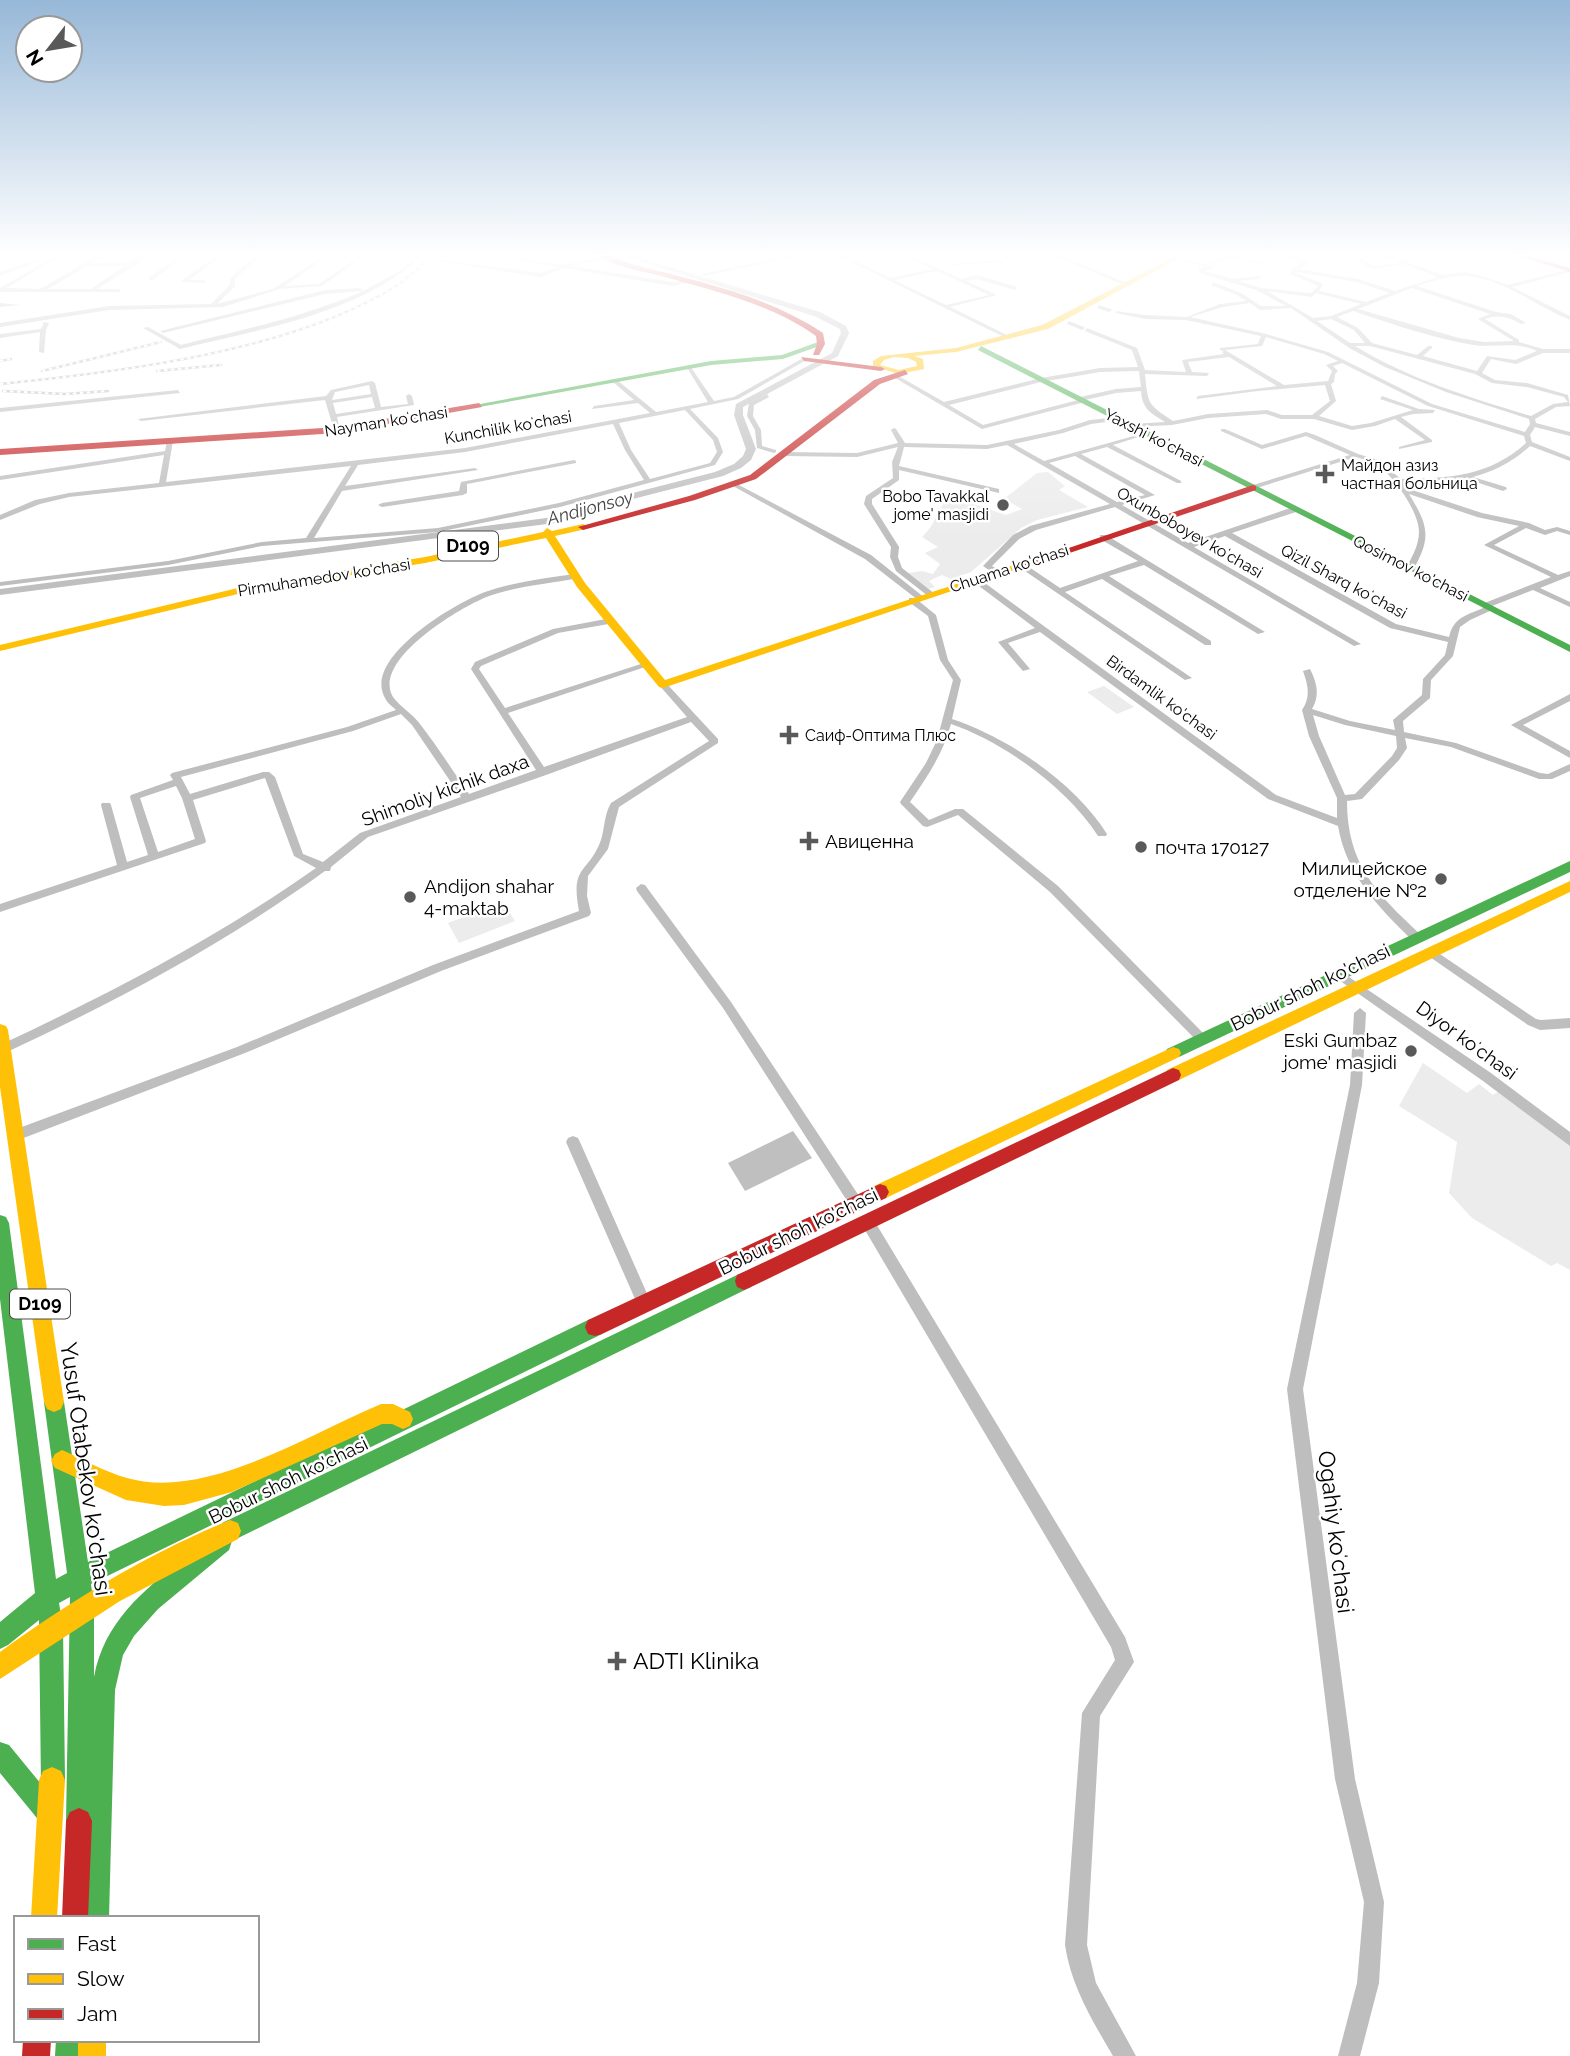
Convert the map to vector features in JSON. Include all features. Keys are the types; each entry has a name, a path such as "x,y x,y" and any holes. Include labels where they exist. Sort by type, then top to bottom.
{"main road":[{"name":"D109","path":"961,349 894,355 877,360 877,366 893,372 921,367 941,357 977,349"},
{"name":"Yaxshi koʻchasi","path":"983,349 1253,488"},
{"path":"767,358 806,351 894,355 916,358 921,367"},
{"path":"767,358 805,359 823,352 893,372"},
{"name":"Nayman koʻchasi","path":"0,452 168,447 767,358"},
{"name":"Pirmuhamedov ko'chasi","path":"0,639 242,583 549,533 674,498 741,475 779,453 893,372"},
{"name":"Pirmuhamedov ko'chasi","path":"0,648 242,590 425,560 549,533 735,485 753,477 779,453"},
{"name":"Qosimov ko'chasi","path":"1253,488 1570,649"},
{"name":"Chuama ko'chasi","path":"663,685 1253,488"},
{"path":"549,533 575,576 663,685"},
{"name":"Bobur shoh ko'chasi","path":"0,1637 48,1597 80,1578 644,1303 1570,866"},
{"name":"Bobur shoh ko'chasi","path":"0,1667 83,1606 234,1530 867,1221 1570,886"},
{"name":"Yusuf Otabekov ko'chasi","path":"0,1030 83,1606 82,1742 75,1916"},
{"path":"1105,1086 1119,1102"},
{"path":"1011,1130 1024,1147"},
{"name":"D109","path":"0,1223 48,1597"},
{"path":"62,1461 133,1493 171,1494 209,1490 381,1414 393,1414 404,1419"},
{"path":"96,1916 103,1689 107,1666 117,1641 130,1623 234,1530"},
{"path":"44,1916 54,1753 48,1597"},
{"path":"0,1754 50,1814"}],"street":[{"path":"1135,349 1142,371 1145,401 1153,411 1172,423"},
{"path":"1194,354 1229,349"},
{"path":"1307,349 1344,361 1393,388 1444,410 1528,439 1570,459"},
{"path":"1355,349 1426,383 1570,434"},
{"path":"1387,349 1479,373 1480,377 1493,382 1527,385 1569,398"},
{"path":"1417,358 1428,349"},
{"path":"1537,349 1570,351"},
{"path":"1221,350 1282,386"},
{"path":"1479,373 1489,357 1516,362 1542,351"},
{"path":"1190,374 1184,361 1202,361 1231,355"},
{"path":"1198,398 1331,382 1335,371 1329,365 1365,355"},
{"path":"688,368 712,404 736,398 805,359"},
{"path":"945,404 1100,370 1207,374"},
{"path":"893,372 982,427 1116,391 1144,389"},
{"path":"615,381 656,415"},
{"path":"378,410 372,383 333,391 328,400 335,423 378,410 412,411 409,396"},
{"path":"1314,417 1333,401 1327,383"},
{"path":"0,410 178,392"},
{"path":"141,419 375,395"},
{"path":"767,396 751,404 750,416 758,430 759,447 779,453 857,455 902,444 988,447 1010,444 1090,422 1132,426 1172,423 1208,416 1267,412 1281,417 1314,417 1355,428 1410,414 1416,409"},
{"path":"1382,398 1416,409 1444,410"},
{"path":"1401,485 1466,477 1518,456 1528,439 1532,421 1569,398"},
{"path":"594,408 639,401"},
{"name":"Kunchilik koʻchasi","path":"0,518 38,502 69,495 465,450 575,433 616,422 712,404"},
{"path":"0,584 168,563 262,544 438,530 560,505 713,464 720,452 716,439 686,408"},
{"path":"1396,417 1430,441 1401,448"},
{"path":"1313,436 1327,421"},
{"path":"616,422 628,450 648,482"},
{"path":"1043,463 1109,444 1132,426"},
{"path":"894,430 902,444 895,467 897,479 877,491 869,498 868,504 895,547 894,557 899,569 932,615 944,660 957,680 947,720 931,763 905,802 927,824 959,811 1054,889 1203,1040"},
{"path":"1223,430 1262,447 1306,434 1376,461 1401,485 1424,527 1423,545 1410,568"},
{"name":"Oxunboboyev koʻchasi","path":"1010,444 1357,644"},
{"path":"1109,444 1180,482"},
{"path":"0,478 168,447 162,484"},
{"path":"465,450 480,480"},
{"path":"998,572 987,566 1016,537 1033,528 1151,495 1076,454"},
{"name":"Chuama ko'chasi","path":"1253,488 1356,455"},
{"path":"382,505 463,493 463,483 574,462"},
{"path":"308,541 356,463"},
{"path":"895,467 996,491"},
{"path":"341,489 475,470"},
{"path":"1466,477 1503,489"},
{"path":"735,485 868,556 921,597"},
{"path":"1401,485 1480,515 1526,525 1545,533 1554,529 1570,533"},
{"path":"1188,546 1296,509"},
{"path":"1526,525 1488,545 1557,577"},
{"name":"Qizil Sharq koʻchasi","path":"1226,533 1393,626 1453,641"},
{"path":"1103,537 1261,632"},
{"path":"1059,591 1144,562"},
{"path":"1020,565 1188,678"},
{"path":"1342,798 1358,797 1396,758 1402,748 1398,720 1427,696 1427,679 1447,659 1456,626 1487,607 1570,573"},
{"path":"467,799 425,736 387,693 388,673 396,657 421,635 485,594 575,576"},
{"path":"1103,576 1208,643"},
{"name":"Birdamlik ko'chasi","path":"975,580 1272,797 1340,823"},
{"path":"1531,587 1570,606"},
{"path":"529,633 611,621"},
{"path":"1026,669 1002,642 1044,628"},
{"path":"543,773 475,668 478,664 556,631"},
{"path":"502,712 647,665"},
{"path":"1307,671 1314,694 1307,710"},
{"path":"16,1135 241,1050 425,973 585,913 578,888 583,873 607,836 608,817 615,804 715,741 663,685"},
{"path":"1570,697 1516,725 1570,755"},
{"path":"1307,710 1314,736 1342,798 1340,823 1359,876 1385,908 1416,937"},
{"path":"1307,710 1349,723 1453,745 1539,776 1549,777 1570,767"},
{"path":"0,908 201,841 187,798 175,775 350,729 402,711"},
{"name":"Shimoliy kichik daxa","path":"3,1049 87,1010 246,920 326,868 363,835 692,718"},
{"path":"947,720 965,724 1035,768 1091,814 1102,834"},
{"path":"1558,773 1570,781"},
{"path":"187,798 266,774 270,777 285,812 287,831 299,856 326,868"},
{"path":"154,857 135,797 178,782"},
{"path":"106,805 123,867"},
{"path":"641,888 727,1005 856,1203"},
{"path":"1431,953 1532,1021 1540,1025 1570,1023"},
{"name":"Diyor koʻchasi","path":"1340,975 1487,1077 1570,1140"},
{"name":"Ogahiy koʻchasi","path":"1349,2056 1368,1983 1374,1902 1345,1779 1295,1389 1356,1085 1360,1013"},
{"path":"573,1142 644,1303"},
{"path":"867,1221 1119,1643 1125,1661 1091,1713 1076,1945 1077,1965 1084,1983 1125,2056"}],"shaded area":[{"path":"1048,472 1065,486 1059,490 1088,507 1037,520 1021,528 971,572 951,579 942,575 929,581 935,587 929,589 908,573 922,571 933,574 940,564 925,553 938,547 922,537 950,496 1006,515 1022,509 1004,499 1037,473"},
{"path":"1104,686 1134,707 1117,714 1087,692"},
{"path":"503,902 515,921 459,943 448,923"},
{"path":"1423,1063 1467,1093 1479,1084 1493,1095 1499,1091 1570,1145 1570,1270 1557,1263 1551,1266 1472,1218 1449,1193 1457,1142 1399,1106"},
{"path":"793,1131 812,1158 745,1191 728,1163"}],"waterway":[{"name":"Andijonsoy","path":"0,592 555,520 617,500 719,474 737,466 747,458 751,449 739,415 739,406 835,354 837,349"}],"railway":[{"path":"42,371 132,349"},
{"path":"0,384 152,365 231,349"},
{"path":"0,361 11,359"},
{"path":"157,371 221,365"},
{"path":"3,391 65,394 108,391"}],"traffic: fast":[{"path":"479,405 711,363 783,357 807,349"},
{"path":"983,349 1570,649"},
{"path":"1173,1053 1570,866"},
{"path":"0,1223 51,1627 52,1780"},
{"path":"230,1531 744,1281"},
{"path":"0,1637 48,1597 80,1578 595,1327"},
{"path":"54,1402 83,1606 79,1821"},
{"path":"96,1916 103,1690 111,1654 125,1628 137,1614 221,1542"},
{"path":"0,1754 50,1814"},
{"path":"69,2056 70,2042"}],"traffic: slow":[{"path":"894,355 960,349"},
{"path":"894,355 909,356 920,361 921,367 899,372 877,366 876,363 881,358 894,355"},
{"path":"0,648 242,590 425,560 583,527"},
{"path":"547,531 581,585 663,685 1027,564"},
{"path":"1173,1075 1570,886"},
{"path":"0,1030 54,1402"},
{"path":"880,1192 1173,1053"},
{"path":"62,1461 126,1489 164,1495 184,1494 232,1481 381,1414 393,1414 403,1419"},
{"path":"0,1667 55,1628 112,1593 230,1531"},
{"path":"44,1916 52,1780"},
{"path":"92,2042 92,2056"}],"traffic: jam":[{"path":"816,353 818,349"},
{"path":"804,359 881,369"},
{"path":"583,527 692,498 753,477 877,382 905,372"},
{"path":"0,452 337,430 479,405"},
{"path":"1027,564 1253,488"},
{"path":"744,1281 1173,1075"},
{"path":"595,1327 880,1192"},
{"path":"75,1916 79,1821"},
{"path":"36,2056 37,2042"}],"place":[{"name":"Майдон азиз частная больница","path":"1325,474"},
{"name":"Bobo Tavakkal jome' masjidi","path":"1003,505"},
{"name":"Саиф-Оптима Плюс","path":"789,735"},
{"name":"Авиценна","path":"809,841"},
{"name":"почта 170127","path":"1141,847"},
{"name":"Милицейское отделение №2","path":"1441,879"},
{"name":"Andijon shahar 4-maktab","path":"410,897"},
{"name":"Eski Gumbaz jome' masjidi","path":"1411,1051"},
{"name":"ADTI Klinika","path":"617,1661"}]}
